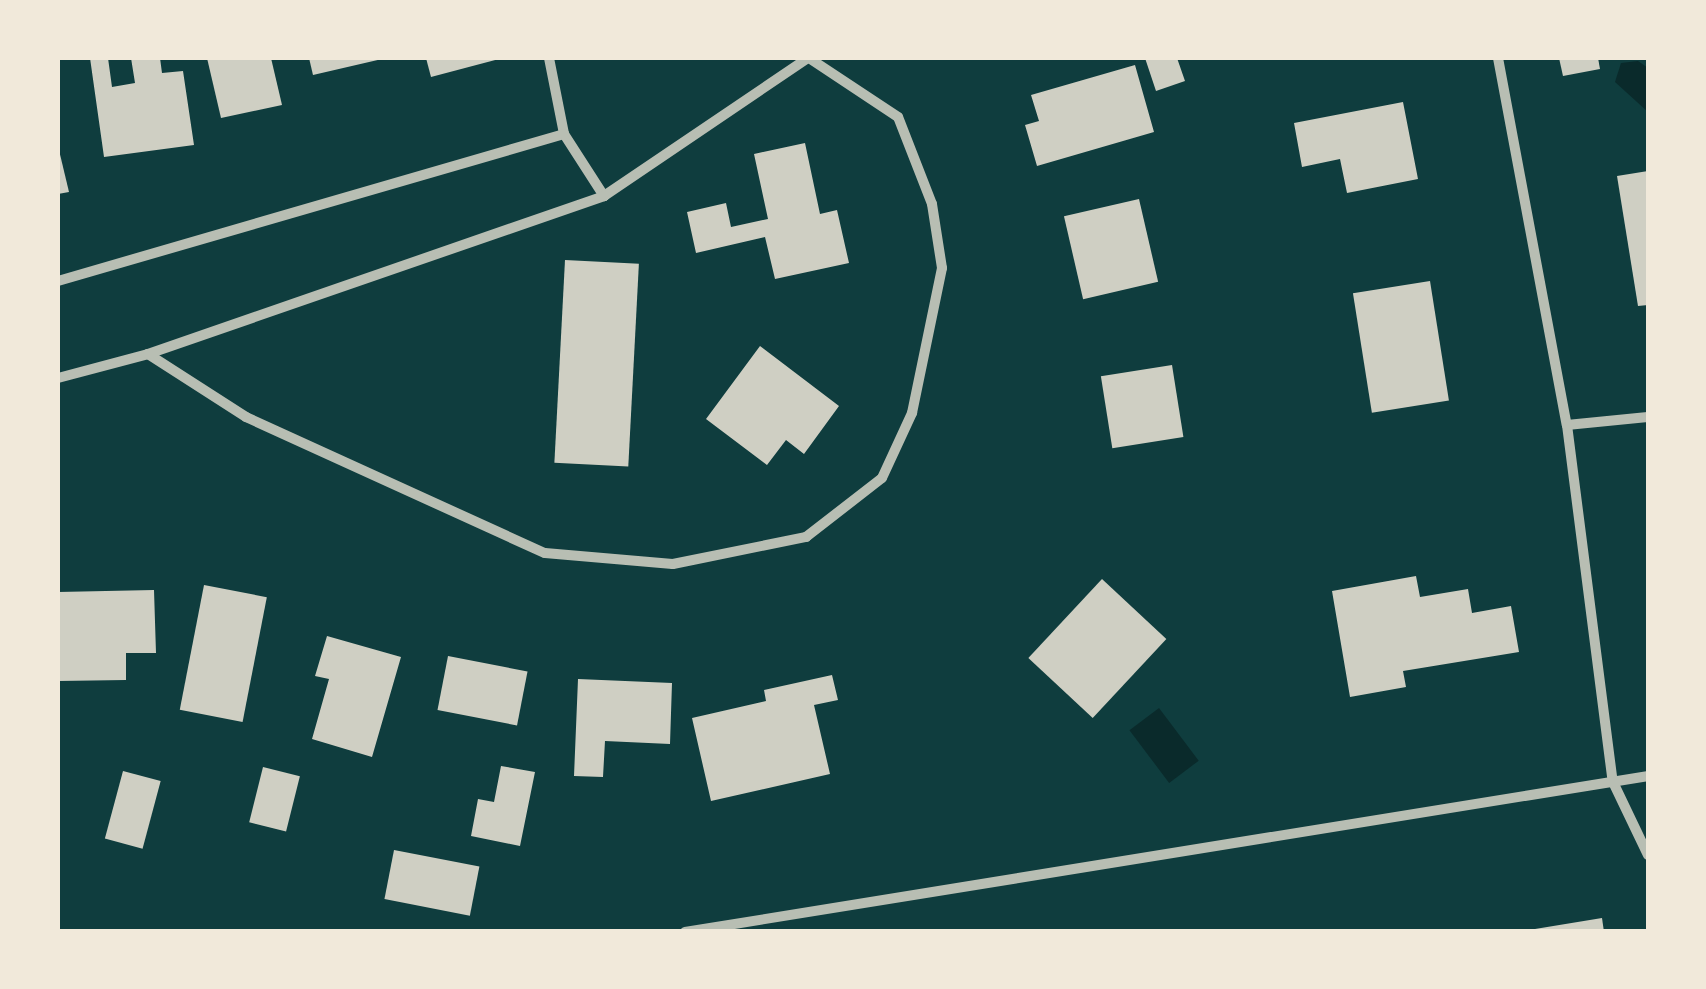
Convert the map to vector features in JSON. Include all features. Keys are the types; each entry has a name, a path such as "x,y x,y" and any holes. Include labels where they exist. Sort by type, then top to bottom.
{"street":[{"path":"549,58 564,134 604,196"},
{"path":"58,378 148,354 604,196 809,58 898,118 932,204 942,268 912,413 882,478 806,537 673,564 545,554 246,417 148,354"},
{"path":"1498,58 1567,424 1612,782 1648,855"},
{"path":"58,281 564,134"},
{"path":"1567,424 1648,417"},
{"path":"685,932 1648,776"}],"water":[{"path":"1638,61 1648,68 1648,112 1615,82 1621,63"},
{"path":"1159,708 1199,761 1169,783 1129,730"}],"building":[{"path":"90,58 108,58 112,87 135,83 131,58 160,58 162,73 183,71 194,145 104,157"},
{"path":"207,58 271,58 282,105 221,118"},
{"path":"309,58 381,58 382,59 313,75"},
{"path":"426,58 498,58 499,59 431,77"},
{"path":"1145,58 1177,58 1185,81 1156,91"},
{"path":"1559,58 1598,58 1600,69 1563,76"},
{"path":"1135,65 1154,132 1037,166 1025,125 1039,121 1031,95"},
{"path":"1403,102 1418,179 1347,193 1340,159 1302,167 1294,123"},
{"path":"805,143 820,214 837,210 849,263 775,279 765,237 696,253 687,212 726,203 731,227 768,219 754,154"},
{"path":"58,146 69,192 58,194"},
{"path":"1648,171 1648,305 1638,306 1617,176"},
{"path":"1139,199 1158,282 1083,299 1064,216"},
{"path":"565,260 639,264 628,467 554,463"},
{"path":"1430,281 1449,401 1372,413 1353,293"},
{"path":"760,346 839,406 804,454 786,440 767,465 706,419"},
{"path":"1172,365 1183,437 1112,448 1101,376"},
{"path":"1416,576 1420,597 1468,589 1472,613 1511,606 1519,652 1403,671 1406,687 1350,697 1332,591"},
{"path":"1102,579 1166,639 1093,718 1028,658"},
{"path":"204,585 267,597 243,722 180,710"},
{"path":"154,590 156,653 126,653 126,680 58,681 58,592"},
{"path":"327,636 401,657 372,757 312,739 329,679 315,676"},
{"path":"448,656 528,671 517,725 438,710"},
{"path":"832,675 838,700 814,705 830,774 711,801 692,718 766,701 764,690"},
{"path":"578,679 672,683 670,744 605,741 603,777 574,776"},
{"path":"501,766 535,772 520,846 471,836 478,799 494,802"},
{"path":"263,767 300,776 286,831 249,822"},
{"path":"123,771 161,781 143,849 105,839"},
{"path":"394,850 479,867 470,916 384,899"},
{"path":"1602,918 1604,932 1535,932 1535,929"}]}
